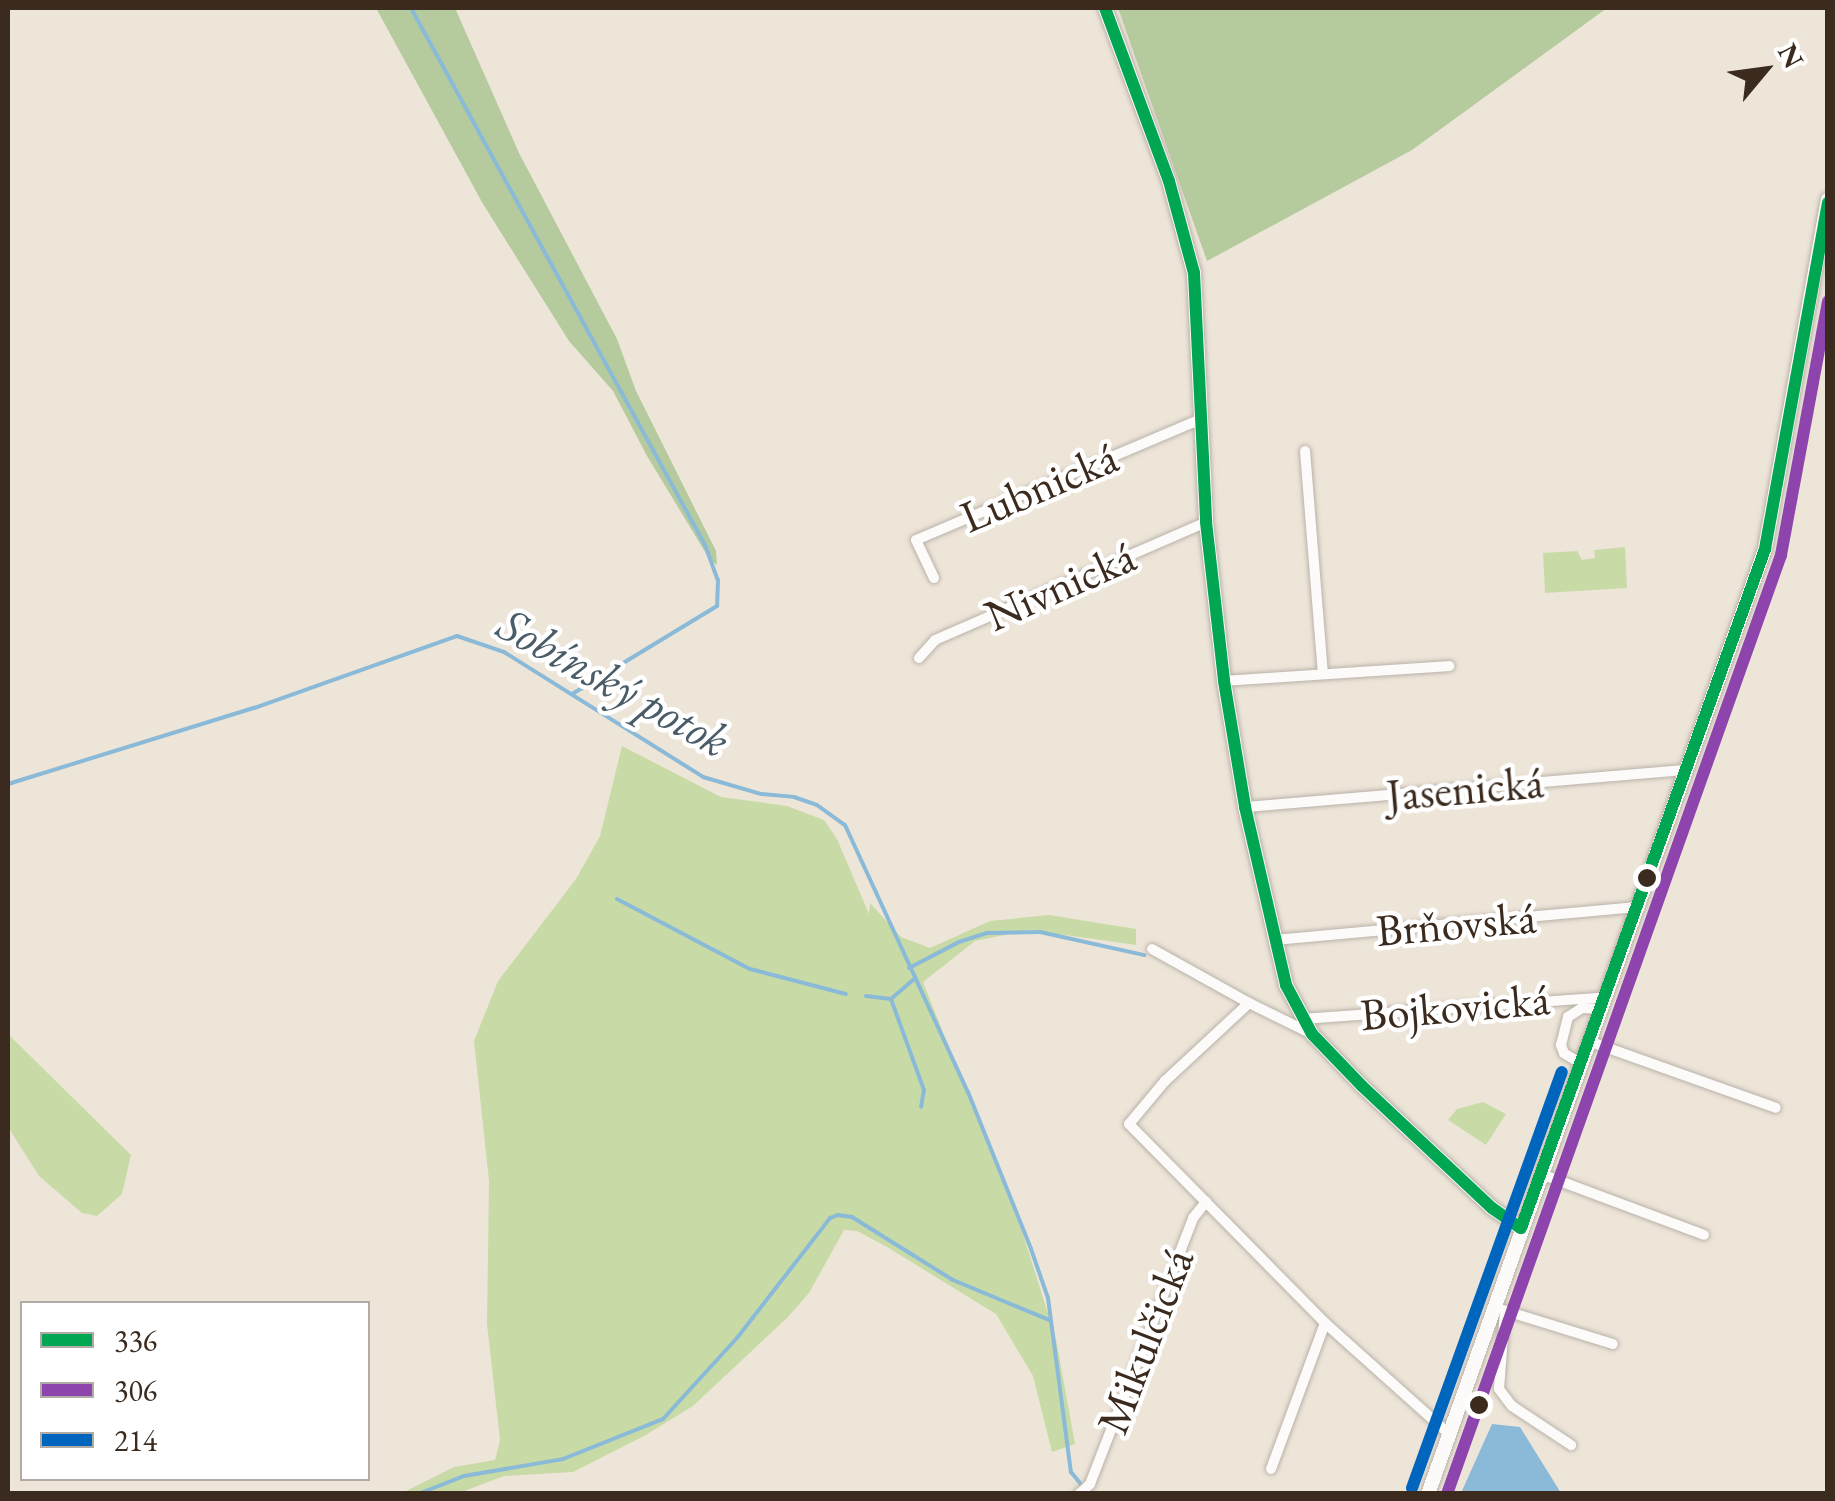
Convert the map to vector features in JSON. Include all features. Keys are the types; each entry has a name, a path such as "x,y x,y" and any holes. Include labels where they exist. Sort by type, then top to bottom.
{"street":[{"path":"1105,8 1169,181 1194,273 1206,522 1224,681 1245,806 1274,940 1302,1019 1312,1034 1492,1208 1521,1228"},
{"path":"1428,1494 1500,1307 1521,1228 1765,549 1828,200"},
{"name":"Lubnická","path":"934,578 916,540 1201,419"},
{"path":"1305,451 1323,673"},
{"name":"Nivnická","path":"920,658 935,640 1206,522"},
{"path":"1224,681 1450,666"},
{"name":"Jasenická","path":"1245,806 1685,770"},
{"name":"Brňovská","path":"1274,940 1638,907"},
{"path":"1152,948 1312,1034"},
{"path":"1249,1002 1165,1081 1129,1124 1325,1323 1448,1434"},
{"path":"1582,1064 1564,1053 1561,1045 1568,1016 1605,1003"},
{"name":"Bojkovická","path":"1302,1019 1605,1003"},
{"path":"1591,1042 1776,1108"},
{"path":"1541,1174 1704,1235"},
{"name":"Mikulčická","path":"1080,1494 1090,1484 1193,1218 1206,1202"},
{"path":"1500,1307 1613,1344"},
{"path":"1500,1307 1499,1389 1512,1406 1572,1445"},
{"path":"1271,1469 1325,1323"}],"green space":[{"path":"376,8 455,8 519,153 617,339 636,391 716,551 717,565 710,560 647,456 613,391 569,341 483,204"},
{"path":"1118,8 1607,8 1412,150 1207,261"},
{"path":"1625,547 1627,588 1545,593 1543,553 1577,551 1582,560 1595,558 1594,550"},
{"path":"622,746 721,797 787,806 824,820 837,839 869,914 870,903 901,937 930,948 990,921 1049,915 1136,929 1136,945 1029,930 975,941 923,982 1023,1234 1056,1339 1075,1444 1052,1452 1033,1376 996,1314 887,1247 857,1231 844,1230 809,1293 788,1317 693,1406 644,1436 573,1472 504,1476 459,1493 400,1494 454,1467 495,1460 500,1440 487,1324 489,1181 474,1041 498,981 576,879 600,836"},
{"path":"8,1034 131,1155 122,1194 97,1216 82,1213 39,1176 8,1127"},
{"path":"1483,1102 1506,1114 1486,1145 1448,1120 1457,1109"}],"water":[{"path":"1492,1424 1520,1427 1561,1493 1461,1493"}],"waterway":[{"path":"411,8 705,545 718,580 717,606 572,694"},
{"name":"Sobínský potok","path":"8,784 254,708 457,636 504,652 703,777 817,805 845,825 968,1092 1031,1249 1048,1298 1071,1472 1089,1494"},
{"path":"617,899 750,969 846,994"},
{"path":"909,968 986,933 1040,932 1144,955"},
{"path":"866,996 891,999 913,980"},
{"path":"891,999 924,1090 921,1107"},
{"path":"418,1494 464,1476 563,1459 663,1419 737,1338 830,1218 838,1215 852,1217 953,1280 1049,1320"}],"transit line":[{"name":"336","path":"1105,8 1169,181 1194,273 1206,522 1224,681 1245,807 1286,985 1312,1034 1362,1086 1492,1208 1521,1228"},
{"name":"336","path":"1521,1228 1765,549 1828,203"},
{"name":"306","path":"1447,1494 1781,555 1828,301"},
{"name":"214","path":"1412,1488 1562,1072"}]}
